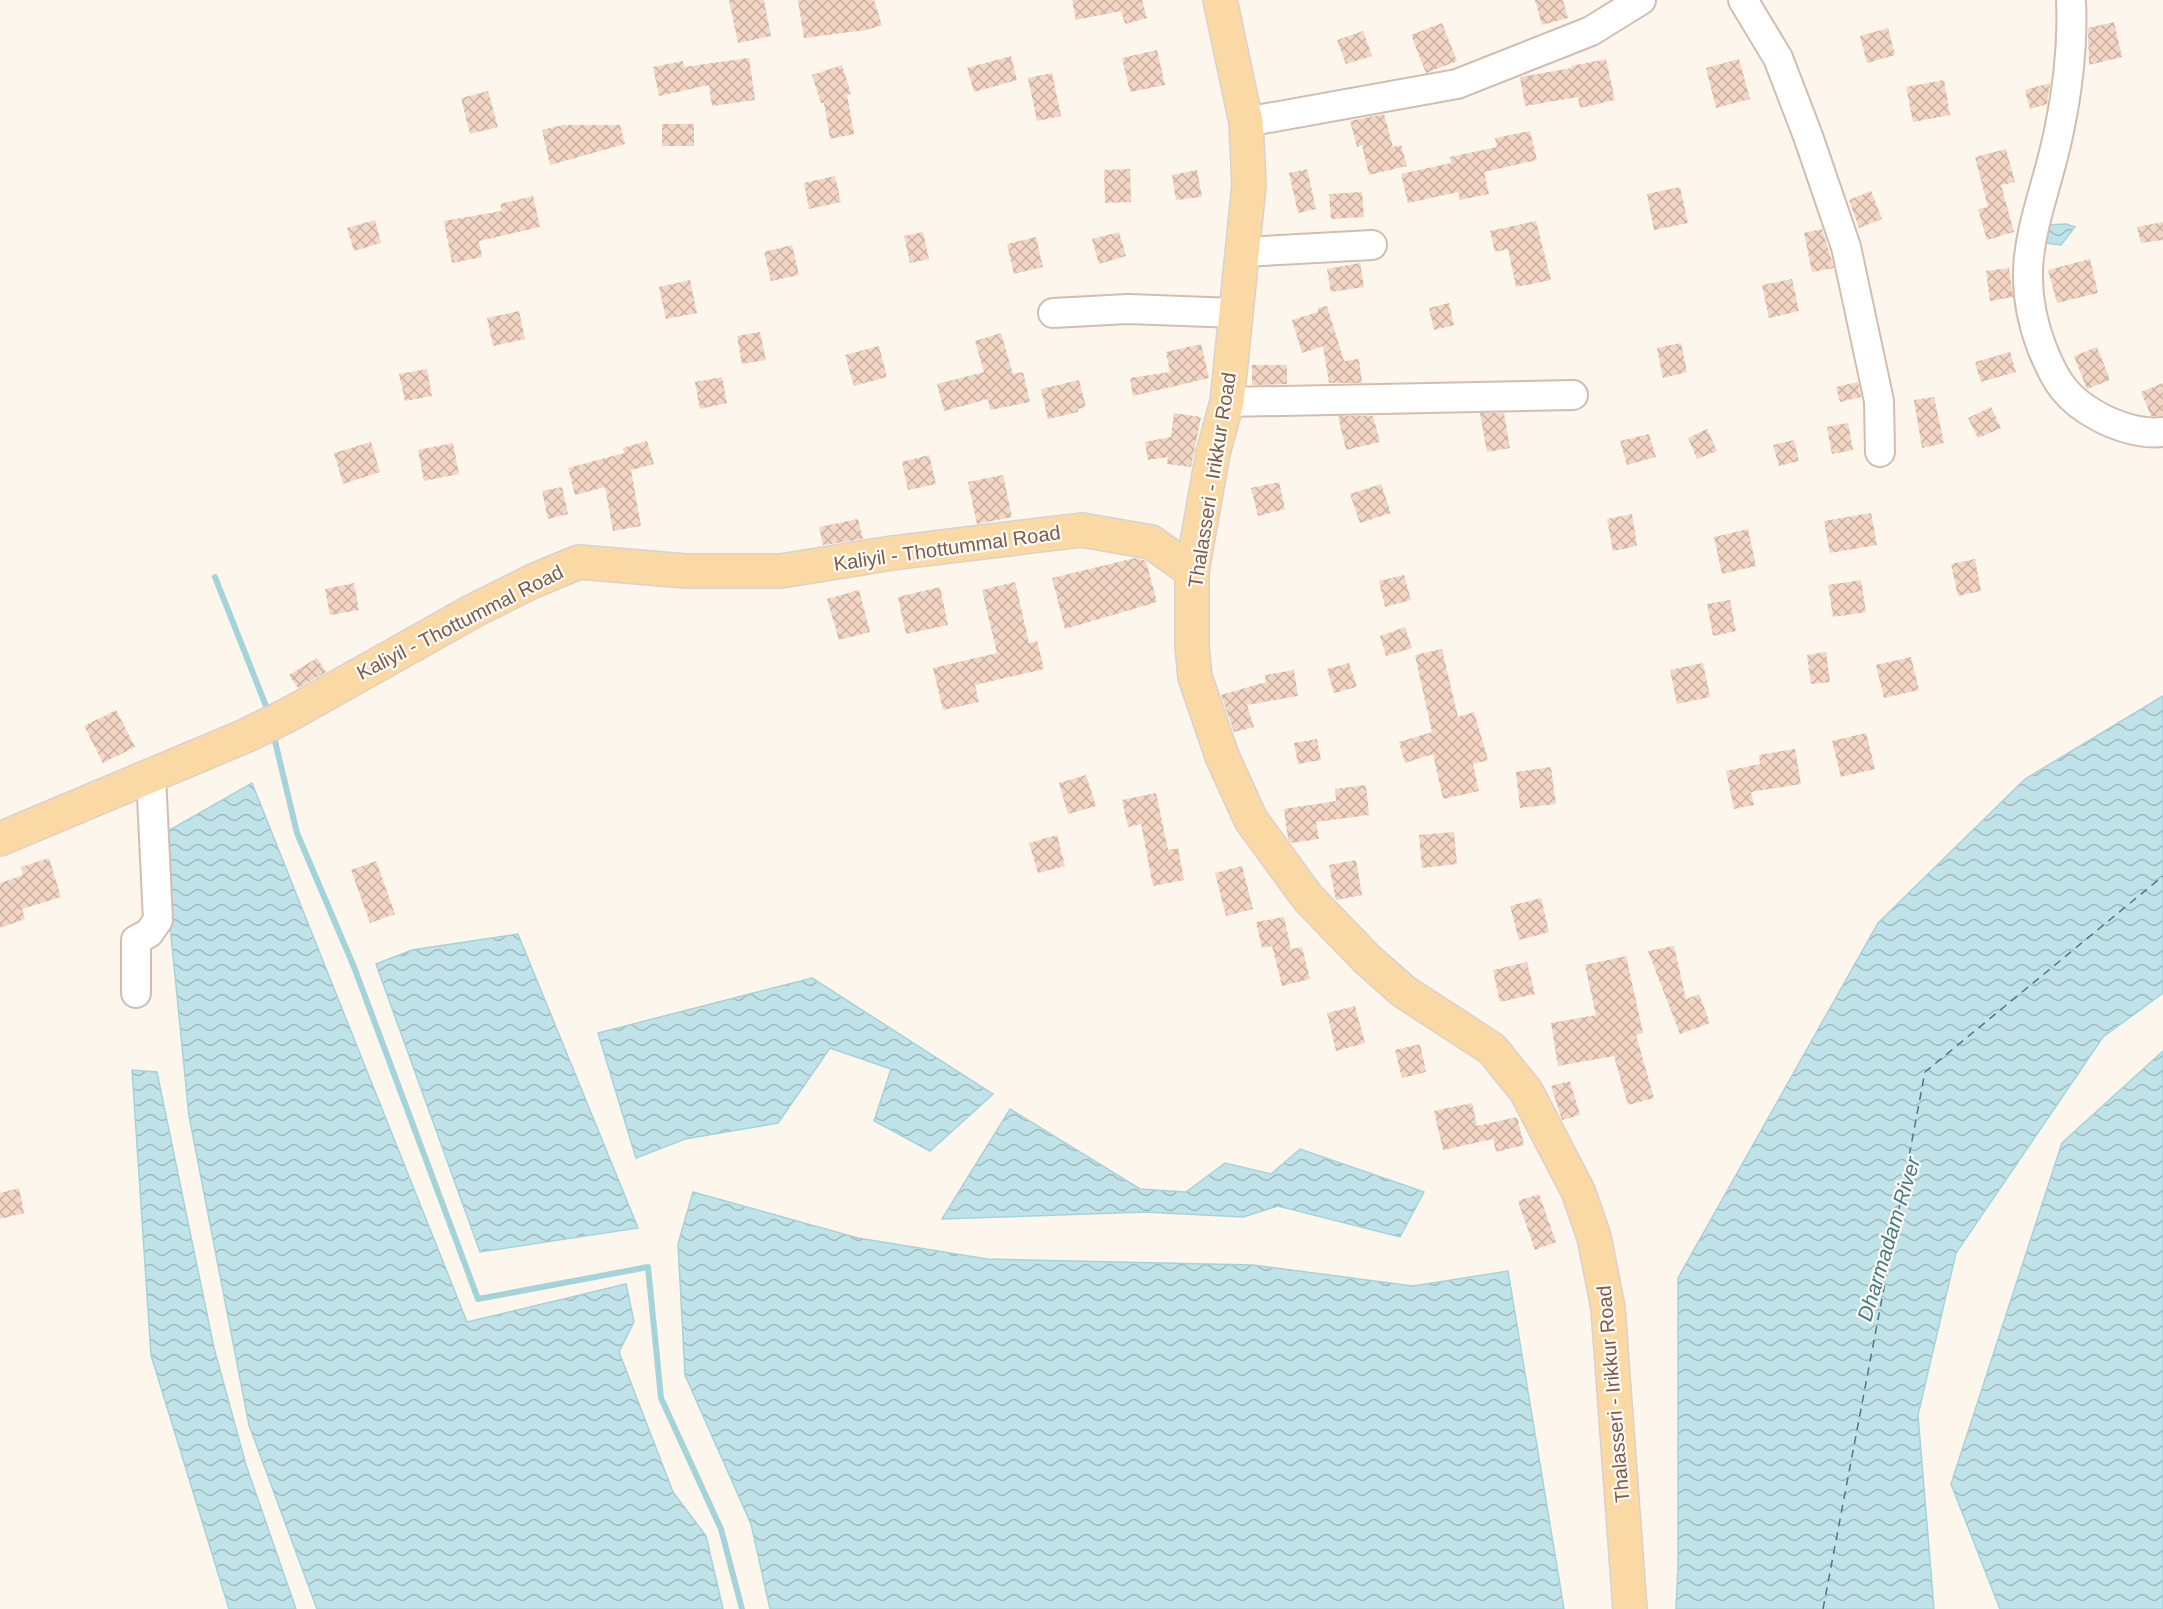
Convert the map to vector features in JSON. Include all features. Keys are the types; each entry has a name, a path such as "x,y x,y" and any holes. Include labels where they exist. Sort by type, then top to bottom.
{"main road":[{"name":"Thalasseri - Irikkur Road","path":"1220,0 1246,122 1249,172 1227,402 1213,453 1192,571 1192,647 1196,677 1222,756 1251,820 1308,898 1367,959 1403,992 1492,1049 1526,1091 1578,1191 1594,1237 1608,1308 1630,1609"},
{"name":"Kaliyil - Thottummal Road","path":"0,839 151,776 288,715 473,611 533,581 579,562 686,571 781,571 892,553 1082,530 1150,542 1192,571"}],"street":[{"path":"1246,122 1457,84 1591,31 1641,0"},
{"path":"1743,0 1778,58 1812,146 1846,247 1879,401 1880,452"},
{"path":"2071,0 2069,70 2059,133 2029,242 2026,279 2032,321 2050,368 2068,397 2095,416 2127,429 2163,432"},
{"path":"1243,252 1372,245"},
{"path":"1053,313 1128,309 1236,313"},
{"path":"1227,402 1573,395"},
{"path":"136,993 136,940 149,933 158,920 151,776"}],"water":[{"path":"2066,224 2075,227 2061,245 2046,243 2045,225"},
{"name":"Dharmadam River","path":"2163,696 2163,993 2103,1037 1956,1253 1918,1415 1934,1609 1676,1609 1678,1278 1878,923 2025,779"},
{"path":"252,783 467,1322 626,1284 634,1322 619,1352 673,1492 706,1536 723,1609 317,1609 249,1425 189,1116 161,835"},
{"path":"518,934 638,1228 480,1252 376,964 412,950"},
{"path":"812,978 993,1094 930,1151 874,1121 891,1069 830,1048 778,1123 685,1139 636,1158 598,1033"},
{"path":"2163,1051 2163,1609 2000,1609 1951,1484 2062,1143"},
{"path":"132,1070 157,1072 214,1348 246,1465 296,1609 229,1609 151,1355"},
{"path":"1010,1109 1140,1189 1186,1192 1225,1163 1271,1174 1300,1149 1424,1192 1400,1237 1278,1206 1243,1217 1145,1212 942,1219"},
{"path":"693,1192 858,1238 987,1259 1253,1265 1413,1286 1508,1271 1564,1609 770,1609 751,1524 685,1375 678,1244"}],"building":[{"path":"729,0 764,0 771,36 738,43"},
{"path":"798,0 874,0 882,25 866,30 804,38"},
{"path":"1072,0 1142,0 1147,18 1125,24 1121,11 1076,20"},
{"path":"1535,0 1563,0 1568,18 1542,25"},
{"path":"2114,22 2122,57 2089,65 2088,28"},
{"path":"1442,23 1457,61 1426,73 1411,35"},
{"path":"1888,28 1895,55 1867,63 1860,36"},
{"path":"1363,31 1372,56 1346,64 1337,40"},
{"path":"1157,50 1165,85 1130,92 1122,58"},
{"path":"1011,56 1017,80 974,92 967,68"},
{"path":"749,58 755,100 712,106 709,85 659,96 653,67 683,61 684,67"},
{"path":"1606,59 1615,100 1580,108 1578,97 1525,106 1520,77 1572,68 1571,66"},
{"path":"1739,59 1750,99 1716,108 1706,68"},
{"path":"842,65 851,94 847,95 854,134 830,139 824,103 821,103 812,75"},
{"path":"1052,73 1061,116 1037,121 1028,78"},
{"path":"1944,80 1950,115 1913,122 1906,87"},
{"path":"2050,83 2047,104 2030,109 2025,90"},
{"path":"488,91 498,127 470,134 461,98"},
{"path":"1384,114 1393,147 1401,145 1407,166 1369,175 1362,145 1357,147 1350,121"},
{"path":"662,124 694,124 694,146 662,146"},
{"path":"563,125 620,125 625,144 550,165 542,130"},
{"path":"1530,131 1537,160 1484,172 1489,194 1460,200 1458,192 1408,203 1401,174 1451,163 1450,157 1497,147 1495,138"},
{"path":"2006,149 2015,182 2001,185 2014,232 1987,240 1978,209 1988,207 1975,157"},
{"path":"1130,169 1131,202 1105,203 1104,170"},
{"path":"1307,169 1316,209 1298,213 1289,173"},
{"path":"1197,170 1202,197 1176,200 1172,175"},
{"path":"835,176 841,202 809,209 804,183"},
{"path":"1680,187 1688,223 1654,230 1647,194"},
{"path":"1871,191 1882,219 1859,228 1849,200"},
{"path":"1362,192 1364,217 1331,219 1329,194"},
{"path":"533,196 540,227 479,241 482,257 452,263 444,221 502,211 500,204"},
{"path":"375,220 381,243 354,251 347,228"},
{"path":"1536,221 1551,280 1516,287 1508,249 1495,252 1490,231"},
{"path":"2163,222 2163,240 2141,243 2137,227"},
{"path":"1822,229 1834,268 1812,272 1804,233"},
{"path":"923,232 929,259 910,263 904,236"},
{"path":"1119,232 1126,256 1099,264 1092,239"},
{"path":"1036,237 1043,267 1014,274 1007,244"},
{"path":"792,245 799,275 771,281 764,252"},
{"path":"2090,259 2098,293 2057,303 2048,270"},
{"path":"1360,263 1364,287 1331,292 1327,269"},
{"path":"2009,268 2013,297 1990,301 1986,271"},
{"path":"1792,279 1799,311 1769,318 1762,285"},
{"path":"690,280 697,313 666,319 659,287"},
{"path":"1449,303 1454,325 1434,330 1429,308"},
{"path":"1327,306 1344,361 1359,359 1362,383 1329,383 1323,346 1302,353 1292,320 1318,312 1318,308"},
{"path":"519,311 525,339 493,346 487,318"},
{"path":"760,332 766,360 742,364 737,336"},
{"path":"1001,333 1013,374 1023,372 1030,402 990,410 988,399 944,411 937,384 984,372 975,341"},
{"path":"1681,343 1687,372 1663,378 1657,348"},
{"path":"1201,344 1209,378 1133,396 1130,378 1170,372 1166,352"},
{"path":"879,346 887,377 854,386 845,355"},
{"path":"2097,347 2110,380 2087,389 2074,356"},
{"path":"2010,352 2016,372 1981,382 1975,362"},
{"path":"1252,365 1287,365 1287,384 1252,385"},
{"path":"427,369 432,396 405,401 399,374"},
{"path":"722,377 727,403 700,409 695,382"},
{"path":"1079,380 1086,407 1078,409 1078,412 1048,419 1041,389"},
{"path":"1858,382 1861,397 1840,402 1836,387"},
{"path":"2163,383 2163,416 2151,416 2141,392"},
{"path":"1934,397 1944,443 1922,448 1914,400"},
{"path":"1991,407 2001,428 1978,438 1968,418"},
{"path":"1174,413 1201,417 1191,467 1167,464 1168,457 1148,460 1145,442 1171,437"},
{"path":"1480,413 1504,413 1510,448 1487,452"},
{"path":"1338,416 1373,416 1380,442 1346,450"},
{"path":"1848,423 1853,450 1832,454 1827,427"},
{"path":"1707,429 1717,451 1697,459 1688,438"},
{"path":"1649,434 1656,457 1627,465 1620,441"},
{"path":"1794,440 1799,461 1779,466 1773,445"},
{"path":"647,441 654,464 631,470 641,526 613,531 605,487 575,495 568,468 624,453 623,448"},
{"path":"371,442 380,472 343,484 334,453"},
{"path":"453,443 459,474 424,481 418,450"},
{"path":"929,455 936,484 908,490 902,462"},
{"path":"1003,475 1012,517 977,524 968,482"},
{"path":"1279,482 1285,509 1258,516 1251,488"},
{"path":"1381,484 1391,513 1360,523 1350,494"},
{"path":"562,487 568,514 548,519 542,491"},
{"path":"1871,513 1877,545 1830,553 1824,521"},
{"path":"1632,514 1637,546 1613,551 1607,519"},
{"path":"858,519 863,539 823,545 819,527"},
{"path":"1748,529 1756,566 1722,574 1714,537"},
{"path":"1135,558 1146,561 1157,602 1065,629 1052,578"},
{"path":"1975,559 1981,591 1958,596 1951,564"},
{"path":"1404,575 1411,600 1385,607 1379,581"},
{"path":"1861,580 1866,612 1833,617 1828,585"},
{"path":"1015,582 1029,643 1037,641 1044,669 975,685 979,702 943,710 933,668 997,653 982,590"},
{"path":"354,583 359,610 330,615 325,589"},
{"path":"940,587 948,625 906,634 898,597"},
{"path":"859,590 870,632 839,640 827,599"},
{"path":"1730,600 1736,631 1713,636 1707,604"},
{"path":"1405,627 1412,648 1386,656 1380,636"},
{"path":"1442,649 1458,717 1474,712 1488,760 1473,764 1479,791 1443,799 1433,754 1405,763 1399,742 1432,732 1415,655"},
{"path":"1826,652 1830,682 1811,684 1807,655"},
{"path":"1911,657 1919,690 1884,698 1876,665"},
{"path":"317,658 326,672 298,688 289,675"},
{"path":"1349,663 1357,687 1334,693 1327,669"},
{"path":"1703,663 1710,697 1677,704 1670,670"},
{"path":"1294,670 1298,696 1247,705 1254,727 1234,732 1221,695 1266,682 1265,675"},
{"path":"116,710 135,747 103,763 84,726"},
{"path":"1866,733 1875,769 1841,777 1832,741"},
{"path":"1317,739 1321,760 1298,764 1294,743"},
{"path":"1795,749 1801,784 1751,792 1754,805 1734,809 1726,771 1760,764 1759,755"},
{"path":"1551,767 1556,804 1520,808 1516,772"},
{"path":"1086,775 1096,806 1068,814 1059,783"},
{"path":"1366,785 1369,815 1316,822 1319,839 1291,843 1288,839 1284,809 1336,801 1335,789"},
{"path":"1156,793 1168,850 1178,848 1184,880 1153,886 1141,824 1128,827 1122,800"},
{"path":"1454,832 1457,864 1422,868 1419,835"},
{"path":"1057,835 1065,866 1038,873 1029,843"},
{"path":"49,858 61,897 22,909 25,919 0,928 0,883 23,875 21,867"},
{"path":"1356,860 1362,895 1336,900 1329,865"},
{"path":"376,861 395,914 370,923 351,870"},
{"path":"1242,866 1253,909 1226,916 1215,873"},
{"path":"1541,898 1549,932 1519,940 1510,906"},
{"path":"1284,917 1291,949 1302,947 1310,979 1282,986 1272,946 1262,948 1256,922"},
{"path":"1674,946 1686,999 1699,994 1710,1023 1680,1034 1648,951"},
{"path":"1626,956 1643,1033 1636,1035 1654,1098 1628,1105 1614,1056 1558,1066 1551,1023 1596,1015 1585,965"},
{"path":"1527,962 1535,994 1500,1002 1493,970"},
{"path":"1355,1006 1365,1043 1336,1051 1327,1013"},
{"path":"1420,1044 1426,1072 1402,1078 1395,1050"},
{"path":"1570,1081 1580,1115 1562,1120 1551,1086"},
{"path":"1472,1103 1477,1126 1517,1117 1524,1145 1496,1152 1493,1139 1443,1150 1434,1111"},
{"path":"19,1188 24,1213 0,1219 0,1193"},
{"path":"1539,1194 1556,1242 1535,1250 1518,1201"}],"waterway":[{"path":"215,577 266,706"},
{"path":"274,737 297,833 354,967 478,1299 648,1267 661,1398 721,1529 742,1609"}],"ferry route":[{"path":"1823,1609 1925,1072 2163,876"}]}
